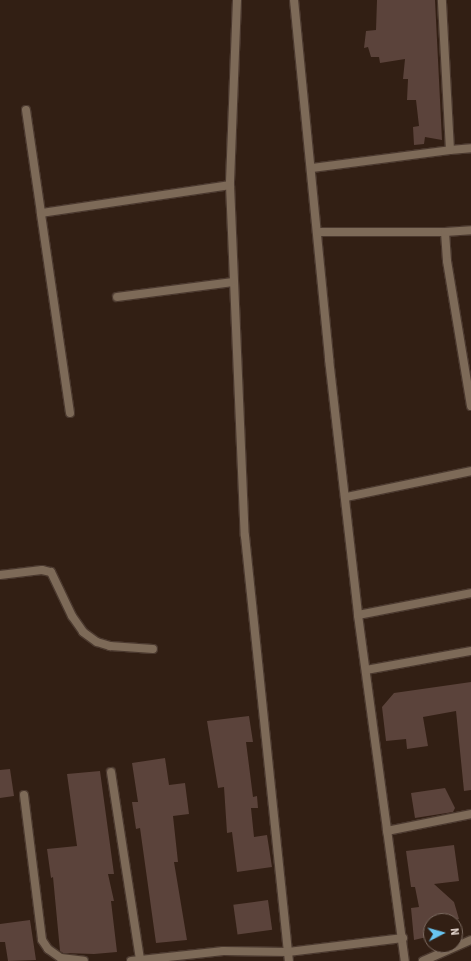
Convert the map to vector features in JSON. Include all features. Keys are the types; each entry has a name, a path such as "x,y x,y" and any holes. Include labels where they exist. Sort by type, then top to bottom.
{"street":[{"path":"237,0 230,185 245,536 289,961"},
{"path":"294,0 312,168 329,359 346,497 358,615 406,961"},
{"path":"442,0 450,150"},
{"path":"26,110 70,413"},
{"path":"312,168 471,148"},
{"path":"41,213 230,185"},
{"path":"318,232 445,232 471,230"},
{"path":"445,232 447,261 471,406"},
{"path":"116,297 233,282"},
{"path":"346,497 471,471"},
{"path":"0,575 42,570 51,572 72,616 83,632 97,642 110,646 153,649"},
{"path":"358,615 471,593"},
{"path":"366,670 471,651"},
{"path":"112,772 136,961 223,951 288,952 403,938"},
{"path":"24,795 42,940 48,949 61,958 84,961"},
{"path":"387,831 471,814"},
{"path":"423,961 471,940"}],"building":[{"path":"377,0 435,0 442,140 425,137 424,144 414,145 413,127 419,126 416,100 407,100 408,79 403,79 405,59 380,63 379,57 371,57 368,47 364,48 366,31 376,30"},
{"path":"471,682 471,790 464,791 456,711 423,717 428,746 407,749 406,739 386,741 382,707 394,693"},
{"path":"249,716 253,742 246,742 253,797 257,796 258,808 251,808 254,837 267,835 272,867 237,872 232,832 227,833 224,787 218,788 207,721"},
{"path":"165,758 169,785 185,783 189,814 173,816 178,862 174,862 187,940 156,943 140,828 136,829 132,802 138,802 132,763"},
{"path":"10,769 14,796 0,798 0,770"},
{"path":"100,771 114,874 108,874 114,901 111,901 117,952 94,954 63,953 60,951 53,877 51,878 47,849 77,846 67,774"},
{"path":"445,788 455,808 453,812 415,818 411,793"},
{"path":"454,845 459,881 434,884 454,902 457,913 423,913 423,938 414,940 411,908 419,907 415,887 411,887 406,851"},
{"path":"268,900 272,930 238,935 233,905"},
{"path":"30,920 36,960 8,961 5,942 0,942 0,924"}]}
